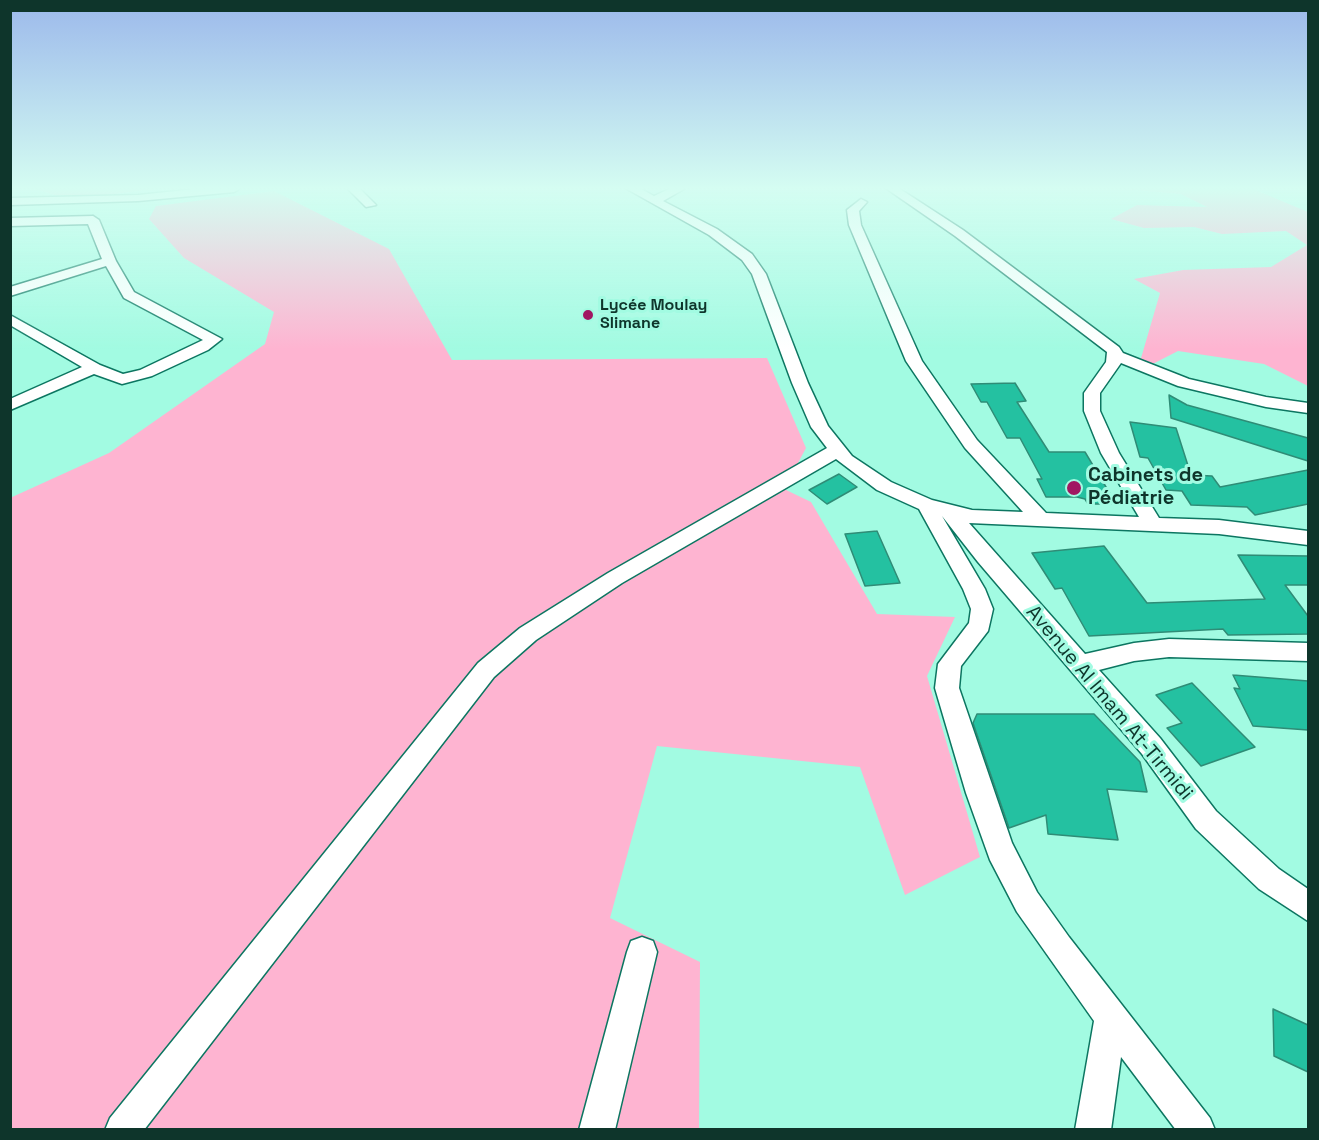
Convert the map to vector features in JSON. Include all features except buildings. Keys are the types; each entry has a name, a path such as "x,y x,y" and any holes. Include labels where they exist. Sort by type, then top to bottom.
{"street":[{"path":"10,319 94,368 118,378 132,378 203,348 214,339 134,299 122,286 102,242"},
{"path":"729,242 754,265 807,401 836,451 856,468 884,486 937,508 972,517 1220,527 1308,538"},
{"path":"862,242 914,361 966,437 1042,521"},
{"path":"971,242 1036,293 1101,338 1116,356 1184,383 1266,402 1308,408"},
{"path":"10,292 109,261"},
{"path":"1116,356 1095,387 1090,401 1092,411 1110,453 1152,523"},
{"path":"10,405 94,368"},
{"path":"122,1130 486,670 528,634 615,578 836,451"},
{"path":"937,508 982,609 980,625 955,654 946,678 949,700 978,793 1000,850 1027,902 1111,1019 1198,1130"},
{"name":"Avenue Al Imam At-Tirmidi","path":"937,508 1156,752 1206,820 1269,879 1308,906"},
{"path":"1080,665 1134,652 1169,648 1308,652"},
{"path":"597,1130 642,952"},
{"path":"1093,1130 1111,1019"}],"shaded area":[{"path":"170,242 376,242 389,249 452,360 767,358 806,448 784,489 811,502 877,614 955,617 927,676 980,857 905,895 860,767 657,746 610,918 700,962 699,1129 11,1129 10,498 109,453 265,344 274,312 184,258"},
{"path":"1303,242 1308,242 1308,386 1264,364 1178,351 1137,372 1160,293 1134,279 1183,270 1271,267 1307,245"}],"place":[{"name":"Lycée Moulay Slimane","path":"588,315"},
{"name":"Cabinets de Pédiatrie","path":"1074,488"}]}
